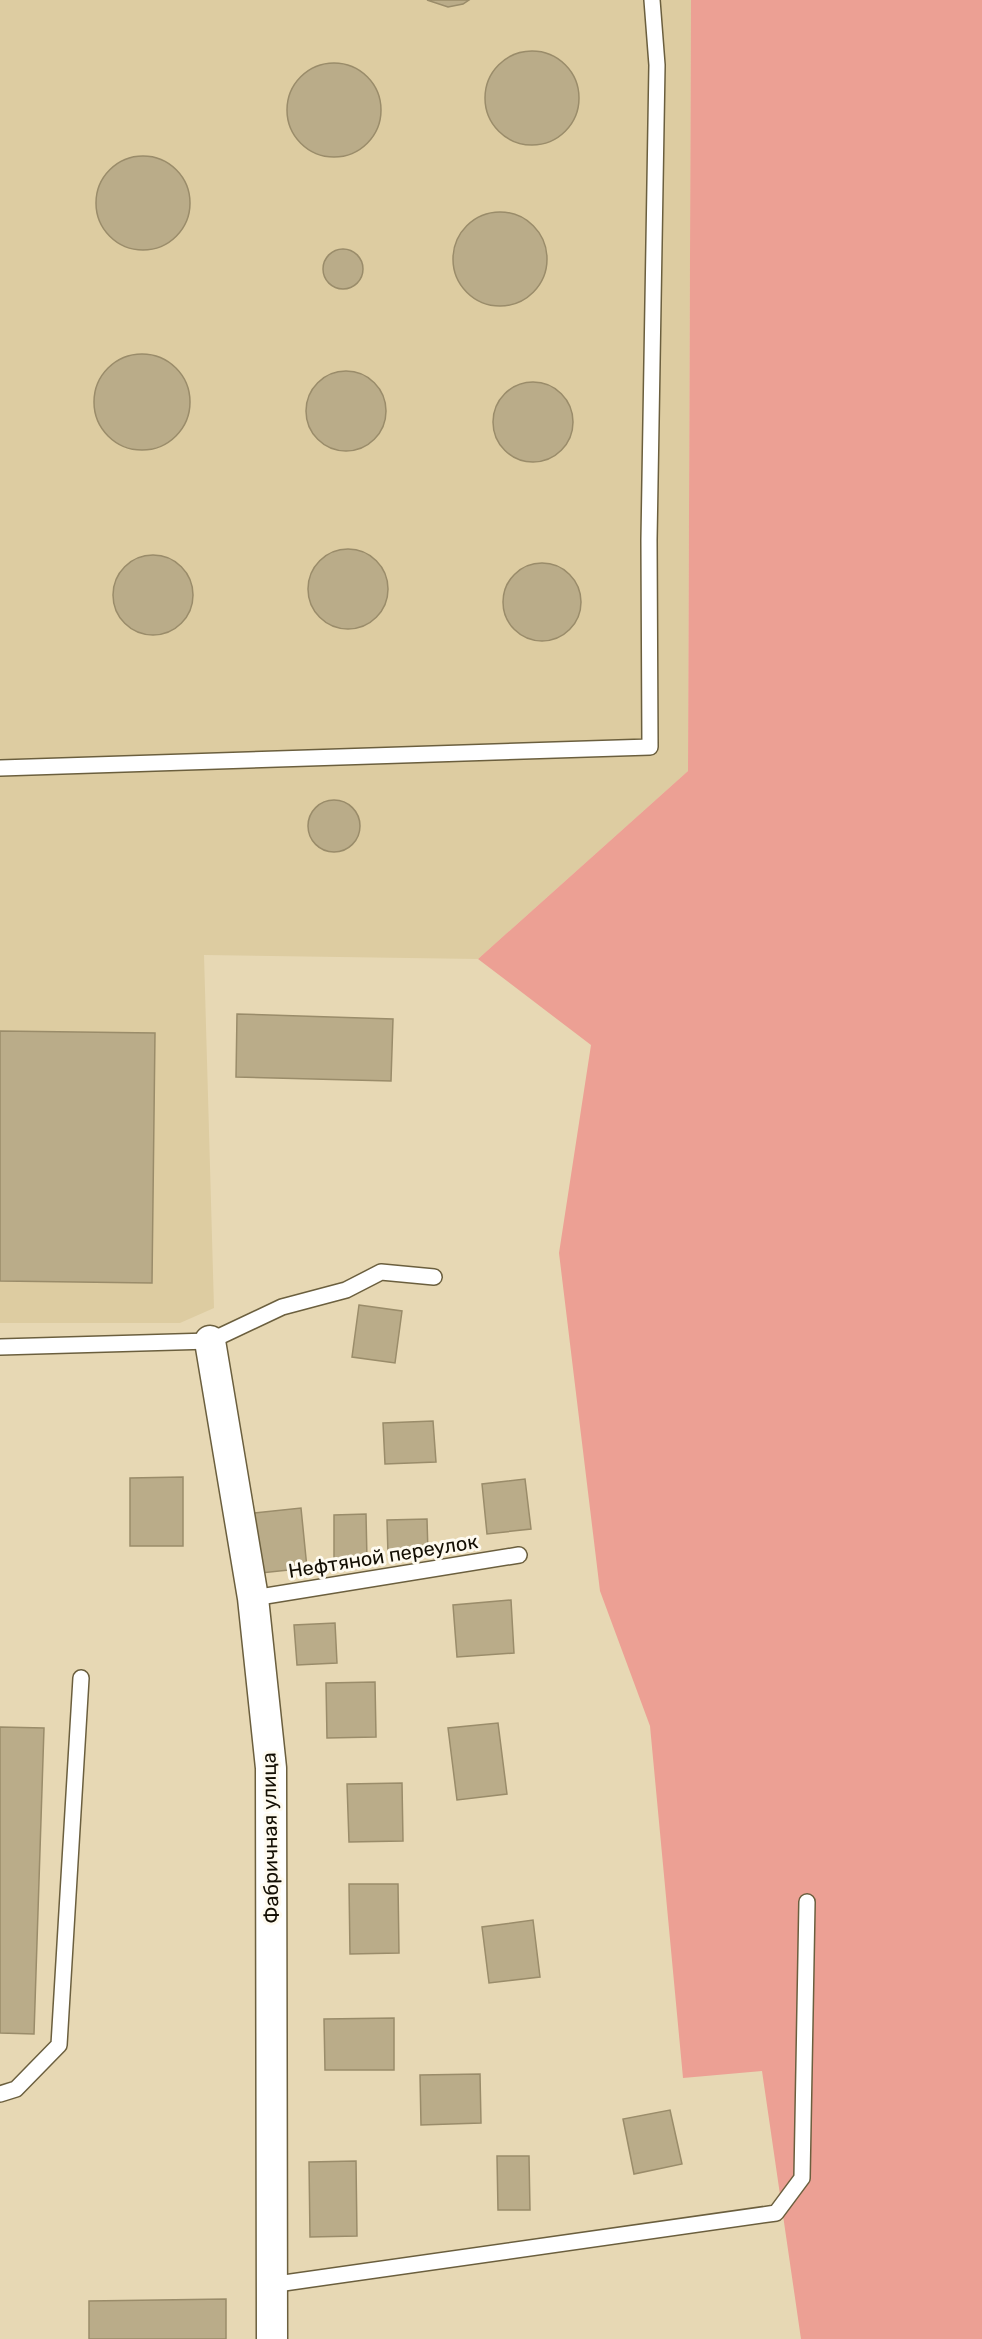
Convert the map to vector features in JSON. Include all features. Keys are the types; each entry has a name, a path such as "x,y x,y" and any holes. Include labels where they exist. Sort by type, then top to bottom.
{"street":[{"name":"Фабричная улица","path":"210,1341 253,1598 271,1768 270,2285 272,2339"}],"lane":[{"path":"0,768 650,747 649,540 657,65 652,0"},
{"path":"0,1347 210,1341 282,1307 346,1290 381,1272 434,1277"},
{"name":"Нефтяной переулок","path":"253,1598 519,1555"},
{"path":"0,2094 16,2089 59,2045 81,1678"},
{"path":"270,2285 776,2213 802,2178 807,1902"}],"shaded area":[{"path":"0,0 691,0 688,771 478,959 204,955 214,1308 180,1323 0,1323"},
{"path":"691,0 982,0 982,2339 801,2339 762,2071 683,2078 650,1726 600,1591 559,1253 591,1045 478,959 688,771"}],"building":[{"path":"427,0 469,0 463,4 448,7"},
{"path":"523,51 541,51 566,64 576,80 579,98 576,116 566,132 541,145 523,145 498,132 485,107 485,89 498,64"},
{"path":"325,63 343,63 368,76 378,92 381,110 378,128 368,144 343,157 325,157 300,144 287,119 287,101 300,76"},
{"path":"134,156 152,156 177,169 187,185 190,203 187,221 177,237 152,250 134,250 109,237 96,212 96,194 109,169"},
{"path":"491,212 509,212 534,225 544,241 547,259 544,277 534,293 509,306 491,306 466,293 453,268 453,250 466,225"},
{"path":"343,249 351,250 357,255 362,261 362,277 357,283 351,288 343,289 335,288 329,283 324,277 323,269 324,261 329,255 335,250"},
{"path":"142,354 160,358 176,368 186,384 190,402 186,420 176,436 160,446 142,450 124,446 108,436 98,420 94,402 98,384 108,368 124,358"},
{"path":"346,371 361,374 374,383 383,396 386,411 383,426 374,439 361,448 346,451 331,448 318,439 309,426 306,411 309,396 318,383 331,374"},
{"path":"533,382 548,385 561,394 570,407 573,422 570,437 561,450 548,459 533,462 518,459 505,450 496,437 493,422 496,407 505,394 518,385"},
{"path":"348,549 363,552 376,561 385,574 388,589 385,604 376,617 363,626 348,629 333,626 320,617 311,604 308,589 311,574 320,561 333,552"},
{"path":"153,555 168,558 181,567 190,580 193,595 190,610 181,623 168,632 153,635 138,632 125,623 116,610 113,595 116,580 125,567 138,558"},
{"path":"534,563 550,563 564,569 575,580 581,594 581,610 575,624 564,635 550,641 534,641 520,635 509,624 503,610 503,594 509,580 520,569"},
{"path":"329,800 339,800 348,804 356,812 360,826 356,840 348,848 339,852 329,852 320,848 312,840 308,831 308,821 312,812 320,804"},
{"path":"237,1014 393,1019 391,1081 236,1077"},
{"path":"0,1031 155,1033 152,1283 0,1281"},
{"path":"359,1305 402,1311 395,1363 352,1357"},
{"path":"433,1421 436,1462 385,1464 383,1423"},
{"path":"183,1477 183,1546 130,1546 130,1478"},
{"path":"525,1479 531,1529 487,1534 482,1484"},
{"path":"301,1508 307,1568 261,1573 254,1513"},
{"path":"366,1514 367,1560 334,1561 334,1515"},
{"path":"427,1519 428,1553 388,1555 387,1520"},
{"path":"511,1600 514,1653 457,1657 453,1605"},
{"path":"335,1623 337,1663 297,1665 294,1625"},
{"path":"375,1682 376,1737 327,1738 326,1683"},
{"path":"498,1723 507,1794 457,1800 448,1728"},
{"path":"0,1727 44,1728 34,2034 0,2033"},
{"path":"402,1783 403,1841 349,1842 347,1784"},
{"path":"349,1884 398,1884 399,1953 350,1954"},
{"path":"533,1920 540,1977 489,1983 482,1927"},
{"path":"394,2018 394,2070 325,2070 324,2019"},
{"path":"480,2074 481,2123 421,2125 420,2075"},
{"path":"670,2110 682,2164 634,2174 623,2119"},
{"path":"497,2156 529,2156 530,2210 498,2210"},
{"path":"356,2161 357,2236 310,2237 309,2162"},
{"path":"226,2299 226,2339 89,2339 89,2301"}]}
